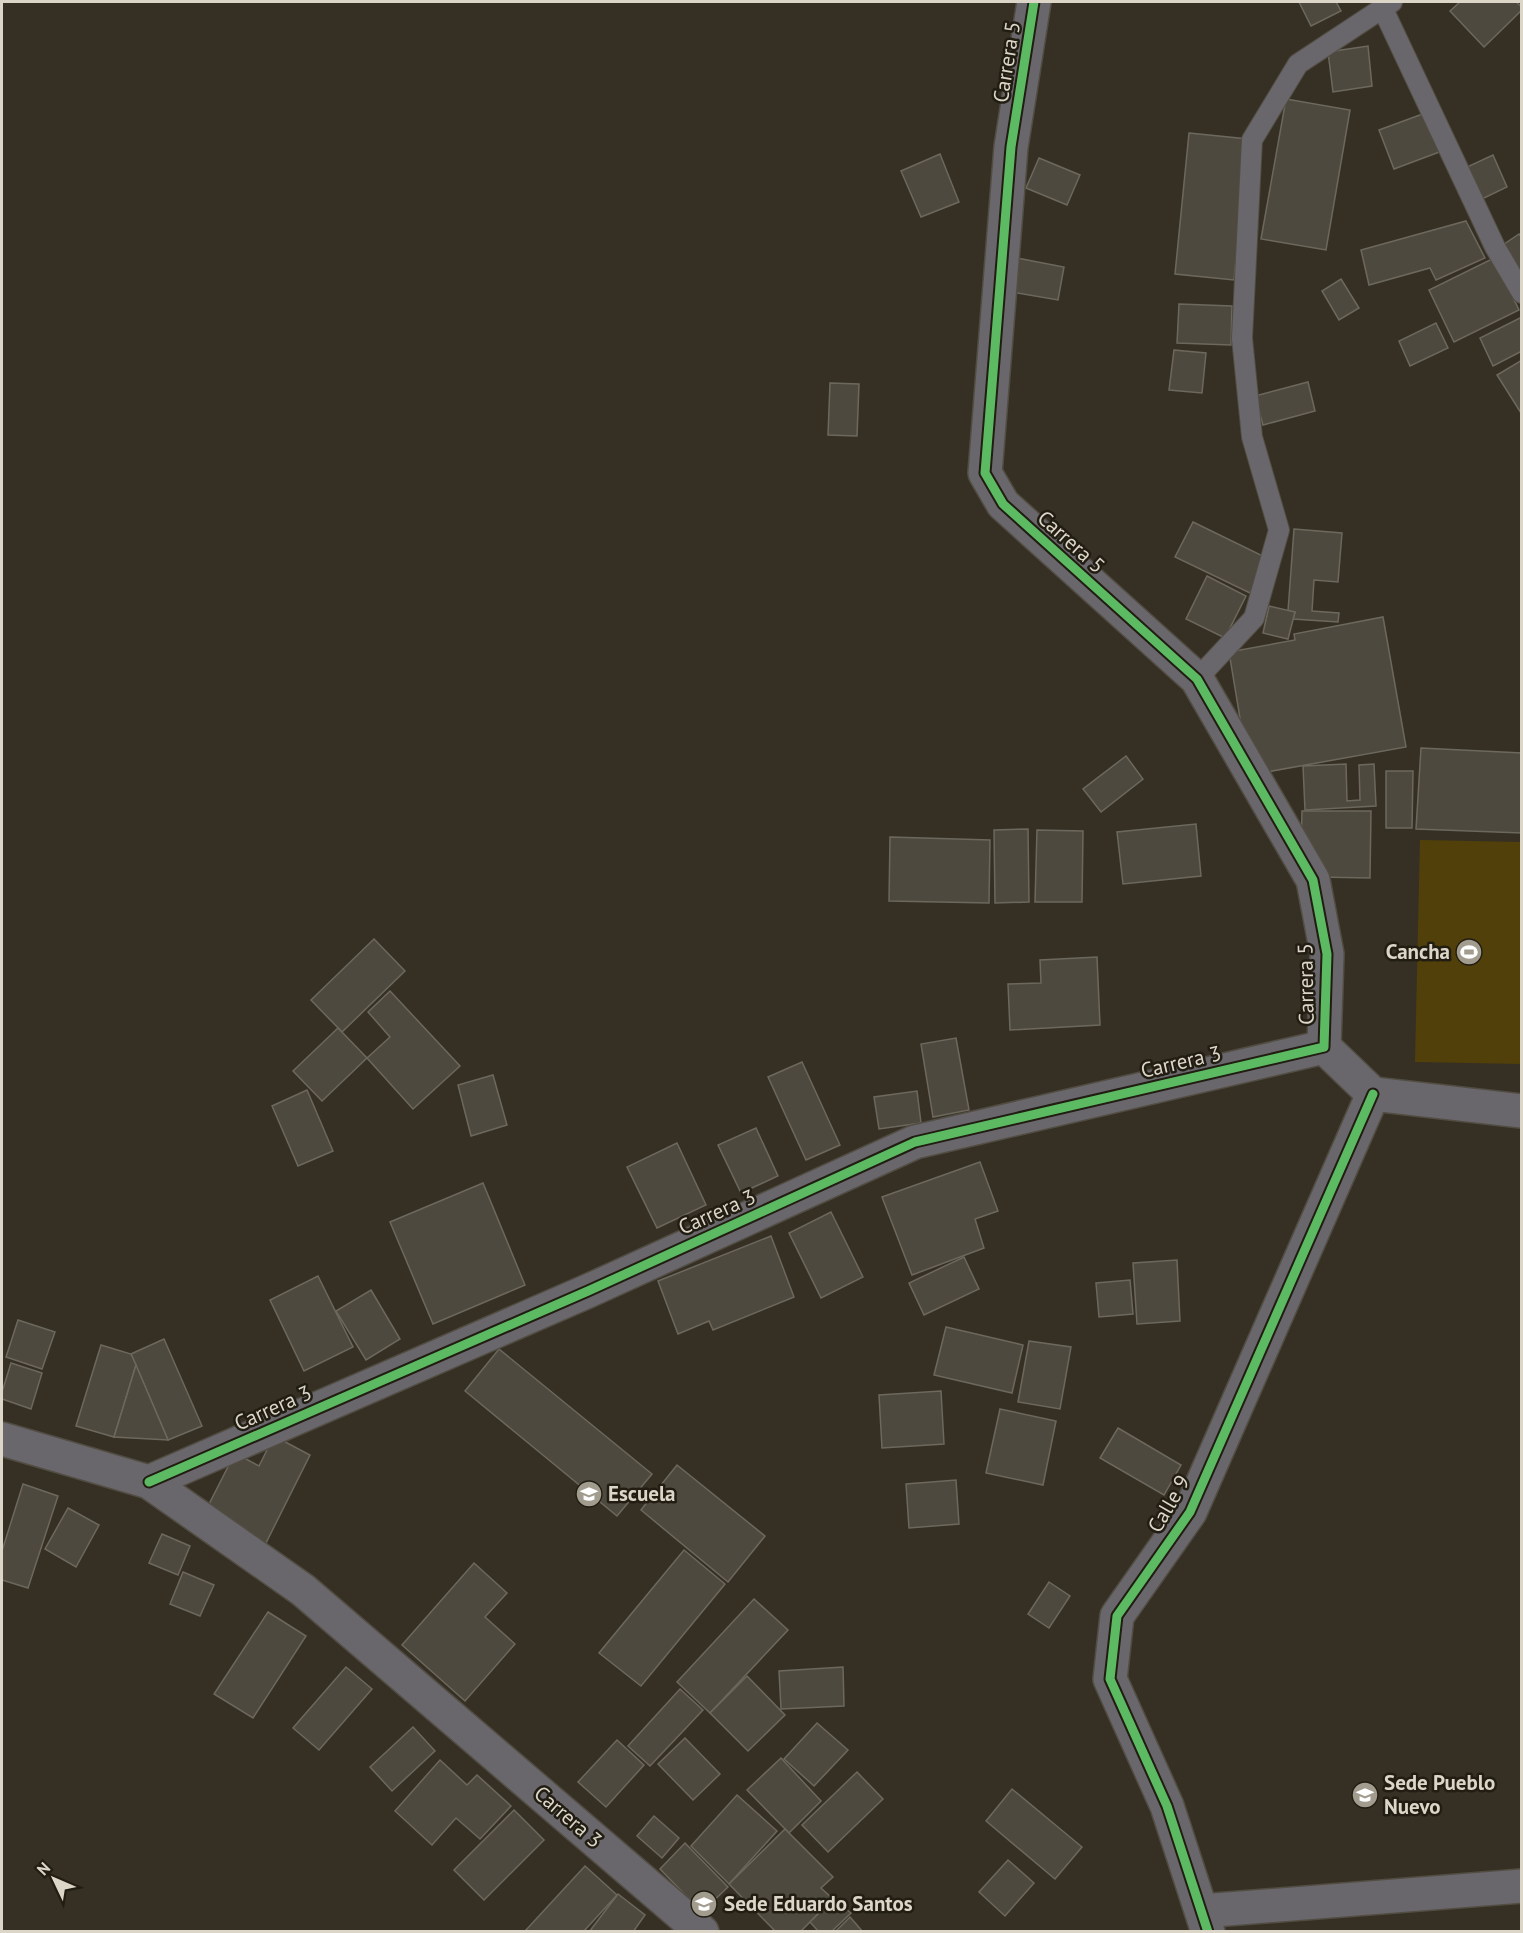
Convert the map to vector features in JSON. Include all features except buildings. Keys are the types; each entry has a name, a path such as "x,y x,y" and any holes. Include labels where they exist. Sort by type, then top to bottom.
{"street":[{"name":"Carrera 5","path":"1034,2 1011,147 985,472 1002,504 1197,679 1313,880 1327,954 1324,1047"},
{"path":"1324,1047 1373,1094 1521,1112"},
{"name":"Carrera 3","path":"149,1482 588,1290 915,1143 1324,1047"},
{"name":"Calle 9","path":"1205,1921 1167,1806 1110,1679 1117,1616 1190,1512 1373,1094"},
{"name":"Carrera 3","path":"2,1440 149,1482 303,1590 702,1932"},
{"path":"1205,1921 1521,1886"}],"lane":[{"path":"1197,679 1254,618 1279,530 1252,437 1242,338 1252,140 1298,64 1387,4 1494,248 1521,293"}],"shaded area":[{"name":"Cancha","path":"1420,840 1521,842 1521,1064 1415,1062"}],"cycle path":[{"path":"149,1482 588,1291 915,1142 1324,1047 1327,954 1313,880 1197,679 1003,504 985,473 1011,147 1034,2"},
{"path":"1208,1932 1167,1806 1110,1679 1117,1616 1190,1512 1373,1094"}],"place":[{"name":"Cancha","path":"1469,952"},
{"name":"Escuela","path":"589,1494"},
{"name":"Sede Pueblo Nuevo","path":"1365,1795"},
{"name":"Sede Eduardo Santos","path":"704,1904"}]}
